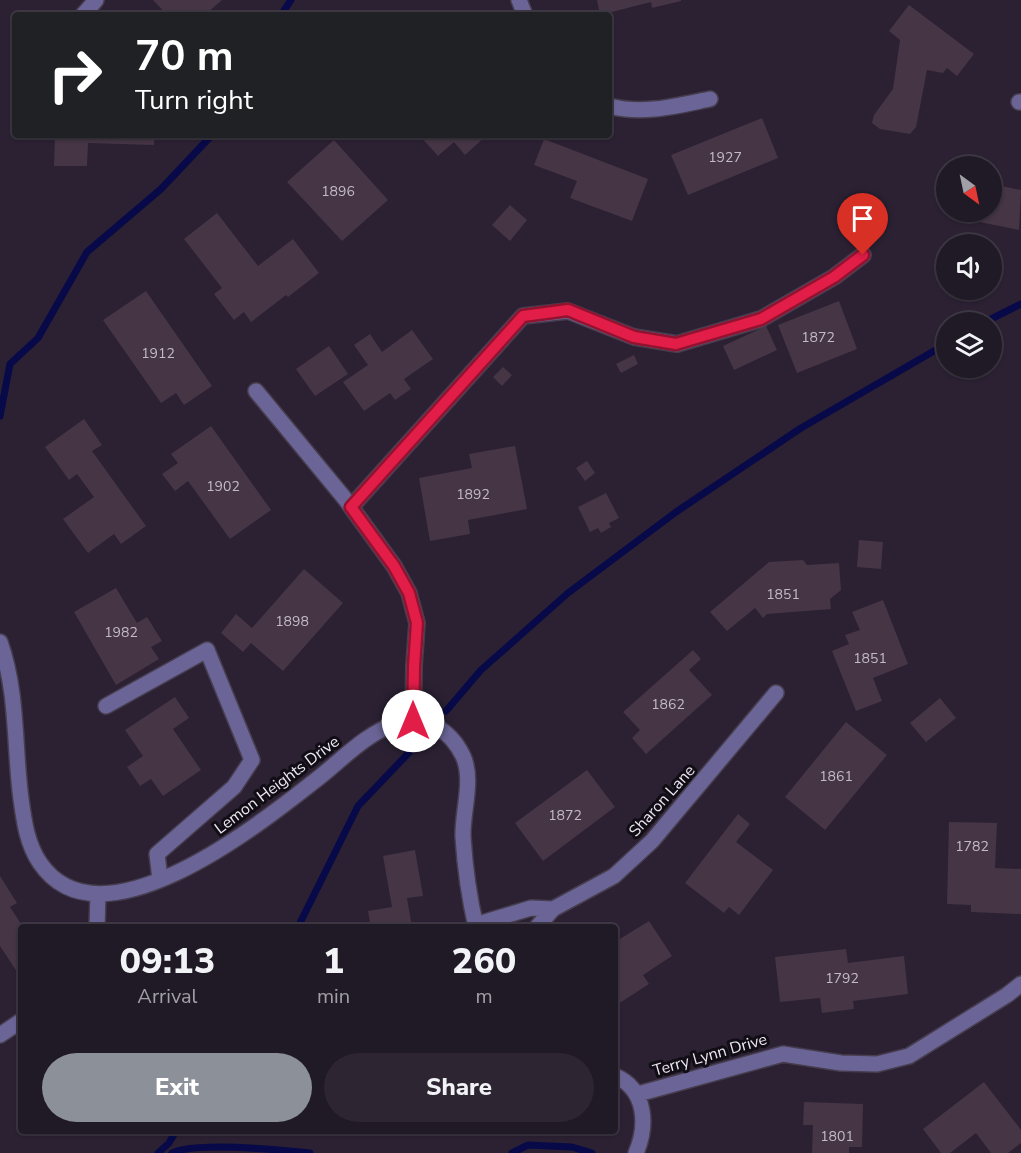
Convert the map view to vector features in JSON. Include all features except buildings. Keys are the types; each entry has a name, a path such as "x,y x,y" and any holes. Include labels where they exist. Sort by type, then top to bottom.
{"street":[{"path":"85,12 96,0"},
{"path":"612,106 625,110 659,109 710,99"},
{"path":"351,507 523,316 568,310 634,337 676,344 761,319 834,277 863,255"},
{"path":"256,391 351,507 394,566 409,593 417,623 413,721 430,722 447,733 464,758 467,773 464,846 467,889 476,924"},
{"name":"Lemon Heights Drive","path":"0,642 10,676 19,782 30,844 40,863 54,879 75,890 98,894 125,891 199,862 240,838 375,733 398,722 413,721"},
{"path":"106,706 207,650 252,760 234,787 157,854 160,879"},
{"name":"Sharon Lane","path":"540,924 553,909 614,876 652,841 776,693"},
{"path":"97,924 98,894"},
{"name":"Sharon Lane","path":"482,924 531,908 553,909"},
{"name":"Terry Lynn Drive","path":"638,1094 783,1054 841,1063 868,1064 909,1056 1021,984"},
{"path":"0,1035 18,1023"},
{"path":"618,1077 626,1081 638,1094 642,1111 642,1140 636,1153"}],"waterway":[{"path":"283,12 291,0"},
{"path":"0,416 10,364 38,338 87,252 161,189 209,138"},
{"path":"1002,314 1021,304"},
{"path":"446,711 481,670 568,593 676,512 801,428 936,350"},
{"path":"299,924 358,806 422,739"},
{"path":"158,1153 169,1143 174,1134"},
{"path":"512,1153 528,1145 572,1147 592,1153"},
{"path":"172,1153 184,1149 219,1147 310,1153"}],"route":[{"path":"413,721 417,623 409,593 394,566 351,507 523,316 568,310 634,337 676,344 761,319 834,277 863,255"}]}
